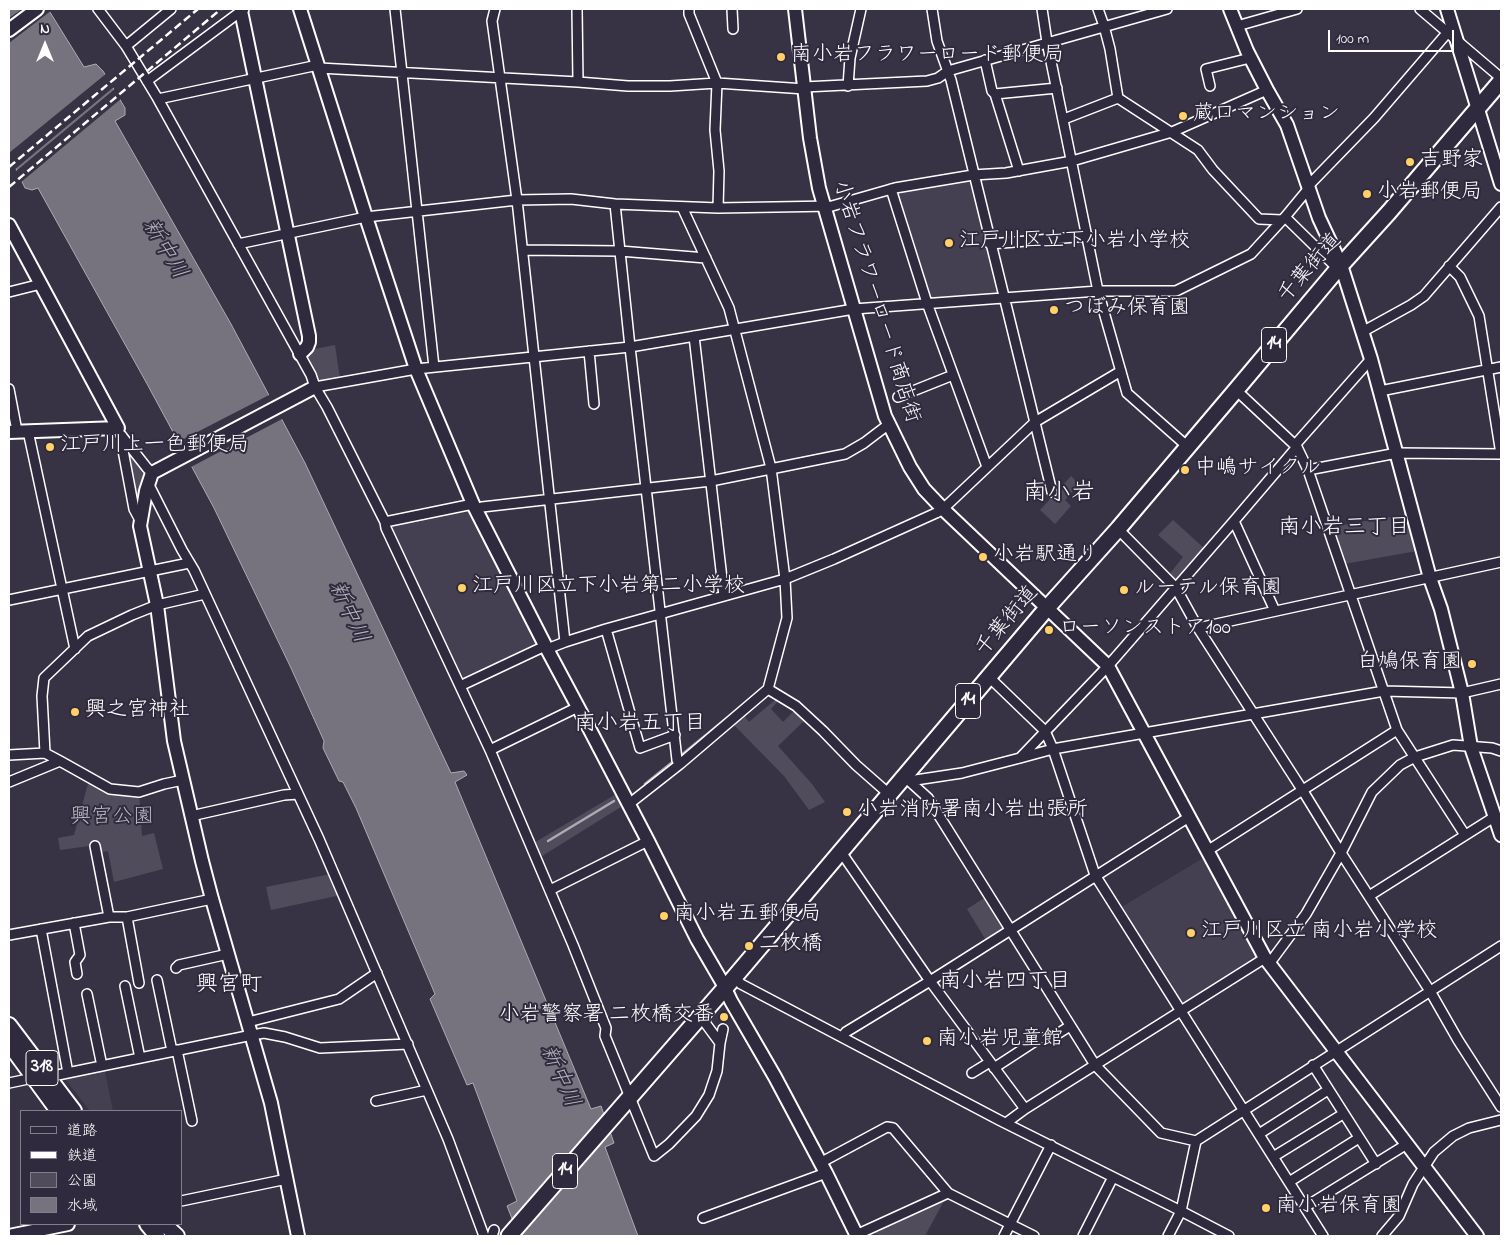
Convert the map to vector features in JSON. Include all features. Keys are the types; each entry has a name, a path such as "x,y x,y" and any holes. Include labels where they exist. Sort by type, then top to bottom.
{"highway":[{"name":"千葉街道","path":"509,1236 890,794 907,779 1047,608 1118,529 1341,265 1501,81"}],"main road":[{"name":"318","path":"9,1025 73,1110"},
{"name":"318","path":"9,1044 57,1110"},
{"path":"146,1225 157,1236"},
{"path":"160,1225 169,1236"},
{"path":"165,1225 177,1236"}],"street":[{"path":"9,30 37,9"},
{"path":"98,9 126,46 158,99 311,374 315,387 385,522 386,528 490,750 550,890 606,1028 605,1036 626,1102 654,1156 669,1144 696,1116 709,1095 717,1071 723,1029"},
{"path":"126,46 171,9"},
{"path":"300,9 416,369 474,507 697,939 729,983 730,1001 775,1077 859,1236 948,1193"},
{"path":"395,9 434,367"},
{"path":"495,9 492,21 517,200 565,642"},
{"path":"577,9 578,82"},
{"path":"689,9 689,14 717,83 718,208"},
{"path":"732,9 733,29"},
{"name":"小岩フラワーロード商店街","path":"795,9 816,174 824,206 889,424 920,483 943,509 1108,666 1267,961 1477,1236"},
{"path":"848,86 850,58 861,9"},
{"path":"932,9 937,41 948,71 1052,492"},
{"path":"1042,9 1047,42 1098,291 1127,393 1188,447"},
{"path":"1098,9 1110,48 1118,98 1198,150 1213,170 1259,219 1284,219 1332,263 1341,265"},
{"path":"158,99 319,67 628,86 717,83 805,88 927,81 938,78 948,71 1167,9"},
{"path":"1230,9 1250,58 1287,124 1319,218 1341,265 1371,359 1430,578 1441,609 1462,693 1471,746 1499,820 1501,835"},
{"path":"1237,26 1297,9"},
{"path":"1420,9 1453,36 1501,81"},
{"path":"1447,9 1453,36 1478,108 1501,184"},
{"path":"147,81 243,10 310,342 300,354"},
{"path":"298,1236 271,1103 212,898 174,741 157,606 141,531 141,522 154,474 295,396 315,387 416,369 630,347 854,309 1098,291 1176,291 1247,257 1284,219 1309,186 1453,36"},
{"path":"1210,86 1206,69 1250,58"},
{"path":"985,60 992,91 995,94 1019,171"},
{"path":"995,94 1057,88"},
{"path":"238,244 366,217 517,200 571,199 615,204 718,208 832,206 891,190 973,175 1019,171 1072,160 1172,132 1267,90"},
{"path":"1064,120 1118,98"},
{"path":"891,190 927,303 987,467"},
{"path":"615,204 677,760 680,764"},
{"path":"629,804 768,690 787,618 785,579 772,468 726,302 682,207"},
{"path":"1362,332 1424,296 1501,207"},
{"path":"9,225 13,246 42,284 120,432 147,468 154,474 189,563 298,794 428,1090 484,1236"},
{"path":"990,244 1088,236"},
{"path":"522,250 620,251 706,258"},
{"path":"1308,470 1397,453 1501,454 1479,316 1460,277 1449,266"},
{"path":"9,292 42,284"},
{"path":"694,336 724,596"},
{"path":"589,351 594,404"},
{"path":"1020,758 1108,666 1371,359"},
{"path":"1380,392 1501,367"},
{"path":"460,686 546,648 606,629 785,579 867,545 943,509 1035,422 1121,371"},
{"path":"898,397 953,375"},
{"path":"9,389 18,431 62,588 75,649"},
{"path":"1236,390 1296,446 1308,470 1397,730 1465,835"},
{"path":"385,522 474,507 711,481 845,454 864,443 889,424"},
{"path":"18,431 120,432"},
{"path":"120,432 134,509 141,522"},
{"path":"1234,521 1275,611"},
{"path":"1118,529 1176,588 1198,628 1430,991 1458,1040 1501,1107"},
{"path":"1198,628 1501,562"},
{"path":"9,600 189,563"},
{"path":"45,753 42,696 44,678 88,636 132,615 157,606 205,594"},
{"path":"606,629 640,748 675,735"},
{"path":"989,677 1045,731 1053,749 1095,875 1323,1236"},
{"path":"907,779 962,773 1053,749 1384,691 1462,693 1501,684"},
{"path":"768,690 796,706 856,765 890,794"},
{"path":"490,750 578,707"},
{"path":"1207,851 1397,730"},
{"path":"1006,1123 1024,1109 1182,1011 1267,961 1306,914 1341,853 1372,792 1400,765 1415,757 1453,745 1492,748 1501,751"},
{"path":"9,755 45,753 110,789 139,792 183,780"},
{"path":"9,782 60,761"},
{"path":"907,779 928,798 1095,1065 1161,1133 1196,1140 1501,946"},
{"path":"191,816 284,795 298,794"},
{"path":"842,1037 846,1032 1189,817"},
{"path":"1368,896 1491,819 1499,820"},
{"path":"550,890 648,841"},
{"path":"95,846 109,917"},
{"path":"841,852 930,981 1024,1109"},
{"path":"9,936 109,917 127,917 212,898"},
{"path":"127,917 139,983"},
{"path":"74,923 80,955 75,962 77,974"},
{"path":"41,929 68,1073"},
{"path":"176,968 179,965 228,954"},
{"path":"248,1022 339,999 377,973"},
{"path":"157,980 192,1121"},
{"path":"729,983 741,984 1006,1123 1230,1236"},
{"path":"125,986 140,1058"},
{"path":"87,994 102,1066"},
{"path":"703,1013 706,1024 720,1043"},
{"path":"972,1072 992,1065 1040,1038 1051,1038 1070,1026"},
{"path":"48,1077 252,1035 264,1034 286,1037 320,1048 408,1044"},
{"path":"1313,1065 1376,1164"},
{"path":"9,1083 33,1078"},
{"path":"376,1101 428,1090"},
{"path":"1259,1134 1328,1090"},
{"path":"1273,1157 1343,1114"},
{"path":"1382,1236 1399,1216 1414,1184 1434,1152 1453,1136 1469,1128 1501,1120"},
{"path":"703,1218 823,1168 888,1127 893,1128 948,1193 1034,1236"},
{"path":"1289,1182 1359,1138"},
{"path":"1168,1236 1181,1211 1196,1140"},
{"path":"1305,1207 1407,1144"},
{"path":"1004,1236 1052,1145"},
{"path":"1084,1236 1113,1177"},
{"path":"182,1201 287,1179"},
{"path":"9,1236 63,1225"}],"shaded area":[{"name":"江戸川区立下小岩小学校","path":"969,179 999,292 998,295 929,299 896,191"},
{"name":"江戸川区立下小岩第二小学校","path":"468,510 538,647 461,681 389,526"},
{"name":"江戸川区立 南小岩小学校","path":"1205,857 1260,958 1185,1004 1182,1004 1120,908"},
{"path":"104,1067 113,1110 89,1110 62,1075"}],"green space":[{"path":"335,345 340,379 314,381 304,357 309,350"},
{"path":"126,449 144,472 139,508"},
{"path":"1071,476 1079,484 1065,500 1071,506 1055,524 1040,510"},
{"path":"1407,514 1417,551 1344,564 1331,527"},
{"path":"1173,520 1205,549 1175,583 1168,576 1183,557 1158,535"},
{"path":"763,686 766,689 641,790 639,788"},
{"path":"776,699 779,700 771,709 783,722 794,711 804,721 778,746 812,784 825,802 809,810 784,776 731,722 742,713 749,722"},
{"name":"興宮公園","path":"89,780 139,793 142,836 154,833 163,869 114,882 108,851 99,853 97,845 60,850 58,838 74,835"},
{"path":"618,793 624,805 539,858 532,844"},
{"path":"331,874 341,895 271,910 266,887"},
{"path":"986,897 1007,929 987,942 967,909"},
{"path":"945,1199 925,1236 882,1236 873,1233"}],"water":[{"name":"新中川","path":"9,9 48,9 84,67 96,64 103,71 125,108 125,115 115,121 231,324 305,463 451,773 464,771 467,775 455,782 591,1109 601,1106 614,1143 605,1147 638,1236 519,1236 507,1206 517,1201 473,1083 467,1085 430,999 435,994 356,808 343,782 339,781 323,748 324,741 291,668 214,508 146,382 38,188 32,190 25,188 9,154"}],"pier":[{"path":"22,9 52,10 9,43 9,18"},
{"path":"107,73 115,86 14,170 9,159 9,153"},
{"path":"116,88 122,98 20,183 15,172"},
{"path":"271,394 284,418 189,468 176,443"}],"waterway":[{"path":"679,757 727,718"},
{"path":"645,784 675,760"},
{"path":"548,841 614,801"}],"railway":[{"path":"9,167 198,9"},
{"path":"9,187 221,9"}],"place":[{"name":"南小岩フラワーロード郵便局","path":"781,57"},
{"name":"蔵口マンション","path":"1183,116"},
{"name":"吉野家","path":"1410,162"},
{"name":"小岩郵便局","path":"1367,194"},
{"name":"江戸川区立下小岩小学校","path":"949,243"},
{"name":"つぼみ保育園","path":"1054,310"},
{"name":"江戸川上一色郵便局","path":"50,447"},
{"name":"中嶋サイクル","path":"1185,470"},
{"name":"小岩駅通り","path":"983,557"},
{"name":"江戸川区立下小岩第二小学校","path":"462,588"},
{"name":"ルーテル保育園","path":"1124,590"},
{"name":"ローソンストア100","path":"1049,630"},
{"name":"白鳩保育園","path":"1472,664"},
{"name":"興之宮神社","path":"75,712"},
{"name":"小岩消防署南小岩出張所","path":"847,812"},
{"name":"南小岩五郵便局","path":"664,916"},
{"name":"江戸川区立 南小岩小学校","path":"1191,933"},
{"name":"二枚橋","path":"749,946"},
{"name":"小岩警察署 二枚橋交番","path":"724,1017"},
{"name":"南小岩児童館","path":"927,1041"},
{"name":"南小岩保育園","path":"1266,1208"}],"district":[{"name":"南小岩","path":"1059,495"},
{"name":"南小岩三丁目","path":"1344,529"},
{"name":"南小岩五丁目","path":"640,725"},
{"name":"南小岩四丁目","path":"1005,983"},
{"name":"興宮町","path":"229,986"}]}
